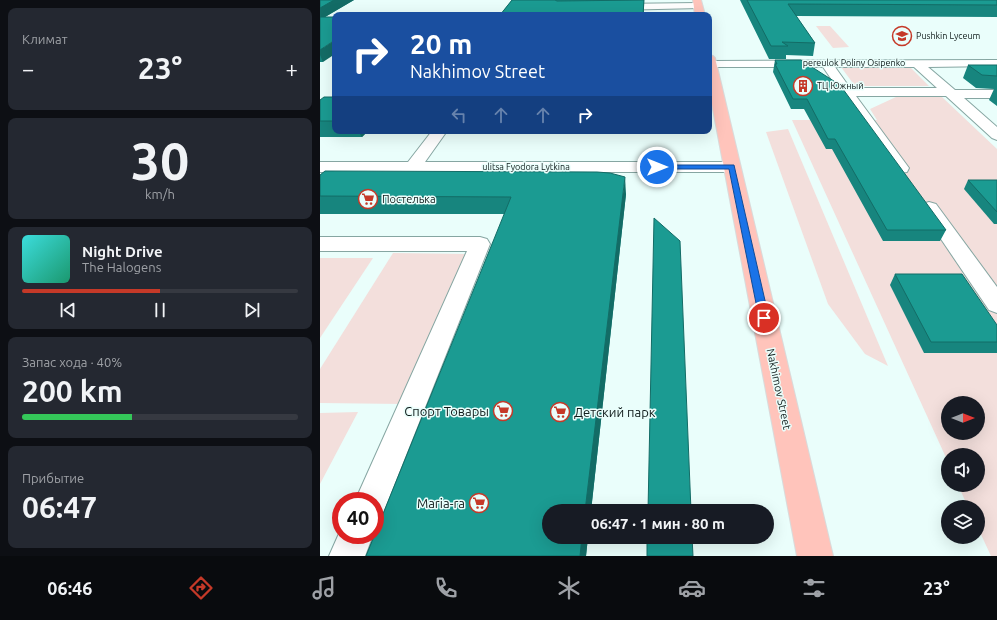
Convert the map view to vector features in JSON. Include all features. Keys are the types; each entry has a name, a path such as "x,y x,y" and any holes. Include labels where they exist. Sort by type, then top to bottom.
{"main road":[{"name":"Nakhimov Street","path":"712,74 814,556"}],"street":[{"path":"602,7 655,3 698,7"},
{"name":"pereulok Poliny Osipenko","path":"712,60 826,63 997,63"},
{"path":"826,63 997,304"},
{"path":"917,63 997,135"},
{"path":"846,92 997,94"},
{"path":"413,167 438,134"},
{"name":"ulitsa Fyodora Lytkina","path":"320,167 732,167"},
{"path":"320,244 480,244 375,492"},
{"path":"348,556 353,544"}],"shaded area":[{"path":"816,26 830,26 849,47 833,48"},
{"path":"841,67 910,67 929,86 855,86"},
{"path":"896,97 942,97 997,149 997,556 991,556 985,543 985,500 965,500 961,492 985,492 985,448 942,448 792,120 877,120 870,109"},
{"path":"788,129 888,366 865,354 828,304 766,132"},
{"path":"393,253 470,254 402,404 320,403 320,369"},
{"path":"320,258 373,258 320,338"},
{"path":"358,412 320,484 320,413"}],"building":[{"path":"320,0 334,0 320,8"},
{"path":"512,0 644,0 643,12 502,12"},
{"path":"747,0 997,0 997,5 788,4 815,43 782,42 788,46 771,46"},
{"path":"320,17 332,17 332,42 320,50"},
{"path":"775,60 801,60 840,85 946,230 887,230 835,139 828,139 807,99 793,99 775,64 777,64"},
{"path":"968,65 997,65 997,76 982,75"},
{"path":"324,97 332,97 332,121 320,121 320,100"},
{"path":"325,171 597,172 610,173 625,177 586,504 542,504 542,544 581,544 580,556 366,556 371,544 384,544 384,511 511,197 320,196 320,175"},
{"path":"968,180 997,180 997,212"},
{"path":"654,218 680,241 691,504 648,504"},
{"path":"895,274 962,274 997,325 997,342 931,342"},
{"path":"647,544 692,544 693,556 647,556"}],"place":[{"name":"Pushkin Lyceum","path":"902,36"},
{"name":"ТЦ Южный","path":"803,86"},
{"name":"Постелька","path":"368,199"},
{"name":"Спорт Товары","path":"503,411"},
{"name":"Детский парк","path":"560,412"},
{"name":"Maria-ra","path":"479,503"}],"route":[{"path":"657,167 732,167 764,318"}]}
